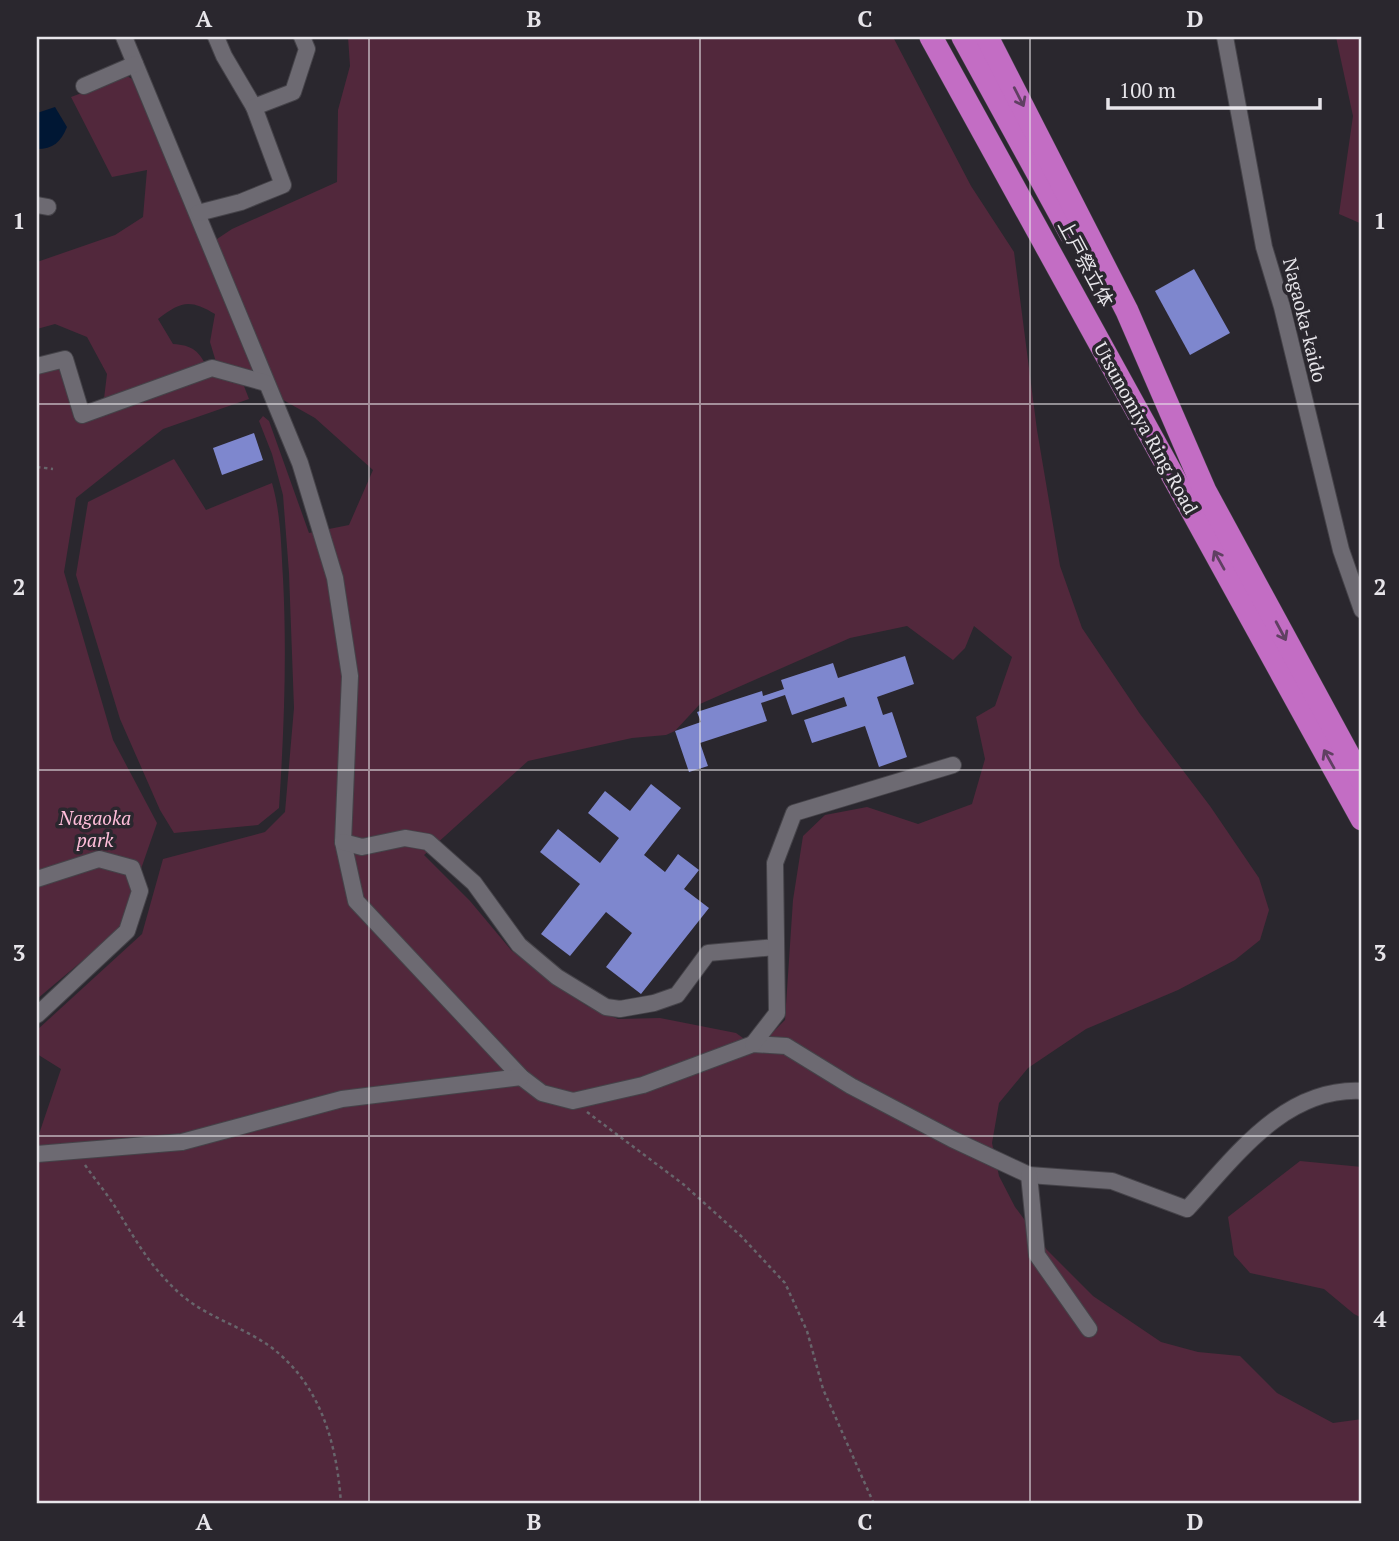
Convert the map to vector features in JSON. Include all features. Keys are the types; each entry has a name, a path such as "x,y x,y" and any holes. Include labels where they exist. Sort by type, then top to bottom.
{"highway":[{"name":"Utsunomiya Ring Road","path":"931,37 1362,780"},
{"name":"上戸祭立体","path":"947,37 1194,492"},
{"name":"上戸祭立体","path":"964,37 1102,292 1194,492"},
{"name":"Utsunomiya Ring Road","path":"987,37 1127,311 1194,492 1362,819"}],"street":[{"path":"124,37 300,463 335,578 350,676 343,842 356,901 521,1077 542,1093 573,1101 643,1084 752,1044 786,1046 851,1086 1028,1175 1112,1181 1187,1209 1266,1125 1306,1099 1353,1090 1362,1091"},
{"path":"198,213 241,202 283,186 254,107 216,37"},
{"path":"254,107 293,92 307,49 302,37"},
{"name":"Nagaoka-kaido","path":"1225,37 1264,247 1282,307 1341,550 1362,610"},
{"path":"84,86 135,64"},
{"path":"37,366 65,359 82,415 212,368 267,383"},
{"path":"752,1044 777,1013 775,863 794,813 953,765"},
{"path":"343,842 362,847 405,838 428,842 474,883 519,945 556,976 606,1007 620,1009 654,1003 677,995 708,953 776,947"},
{"path":"37,879 99,859 132,868 140,891 127,931 37,1015"},
{"path":"37,1154 182,1142 342,1099 521,1077"},
{"path":"1028,1175 1037,1255 1089,1329"}],"path":[{"path":"37,467 53,469"},
{"path":"573,1101 683,1184 741,1236 785,1283 807,1331 823,1389 874,1504"},
{"path":"75,1151 118,1211 148,1262 179,1293 268,1345 303,1379 327,1423 339,1470 341,1504"}],"green space":[{"path":"348,37 893,37 971,186 1014,252 1037,430 1060,566 1082,628 1140,714 1210,806 1259,878 1269,910 1260,940 1235,960 1178,990 1086,1029 1028,1068 999,1103 992,1143 999,1176 1015,1207 1047,1250 1093,1296 1161,1342 1198,1352 1240,1356 1277,1393 1333,1423 1362,1419 1362,1504 37,1504 37,1140 61,1069 37,1054 37,1030 142,934 163,859 265,832 285,812 294,708 289,573 283,495 272,454 259,421 263,416 269,421 309,533 349,525 373,470 315,418 216,362 210,342 215,314 199,306 186,304 158,319 173,344 195,350 208,370 103,407 107,374 87,337 55,324 37,329 37,262 115,235 143,217 147,170 112,177 71,97 127,76 132,79 168,165 217,239 232,229 337,182 338,110 350,66","holes":["907,626 953,660 965,648 974,626 1012,657 995,706 976,717 985,759 972,804 918,824 867,807 825,815 803,836 793,900 785,1020 757,1048 736,1033 660,1018 618,1019 587,1006 550,982 511,950 470,901 424,855 528,761 632,738 666,735 675,731 700,704 850,638"]},
{"path":"1336,37 1362,37 1362,224 1339,214 1353,116"},
{"name":"Nagaoka park","path":"61,367 81,422 207,372 242,381 249,399 163,429 76,498 64,572 113,740 157,823 120,929 37,999 37,371"},
{"path":"174,459 206,510 272,483 275,495 280,530 284,607 282,750 279,808 258,825 174,833 160,810 120,719 76,575 88,502"},
{"path":"1300,1161 1362,1167 1362,1318 1324,1289 1250,1273 1234,1255 1228,1217"}],"water":[{"path":"55,107 67,127 56,144 37,149 37,113"}],"building":[{"path":"1194,269 1230,333 1190,355 1155,291"},
{"path":"254,433 263,460 222,475 213,448"},
{"path":"905,656 914,684 877,697 883,715 892,712 907,757 879,767 865,726 812,743 804,720 847,706 844,697 792,715 785,695 761,703 767,721 700,743 708,766 689,772 675,731 701,722 697,712 762,691 763,696 784,689 781,680 833,663 838,678"},
{"path":"651,784 681,808 644,855 665,872 678,854 699,870 684,889 709,908 641,994 606,967 632,933 606,912 570,956 541,934 580,884 540,852 558,829 600,863 619,838 588,813 605,791 630,811"}]}
